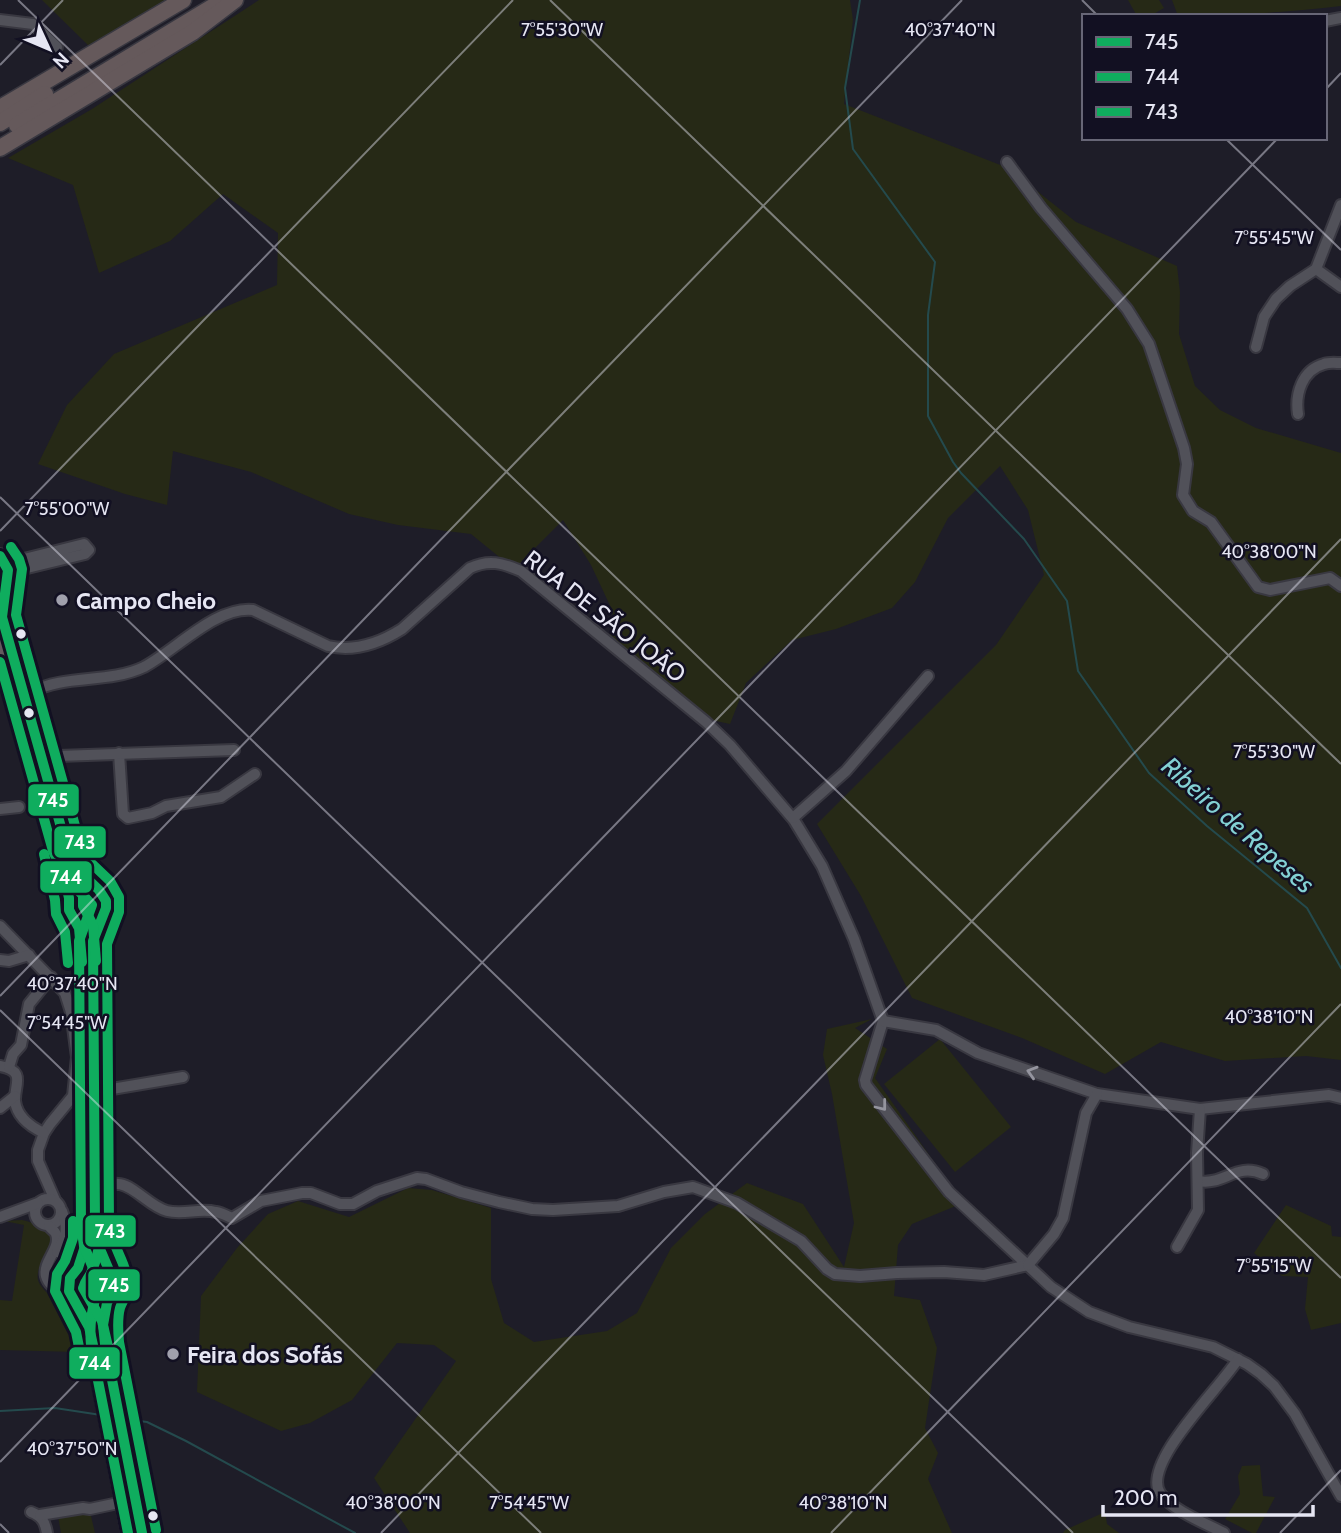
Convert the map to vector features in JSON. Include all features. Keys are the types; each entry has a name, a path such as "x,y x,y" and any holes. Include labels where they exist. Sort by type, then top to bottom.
{"highway":[{"path":"0,108 183,0"},
{"path":"0,123 204,0"},
{"path":"0,136 60,97 224,0"},
{"path":"0,148 193,32 235,0"}],"main road":[{"path":"0,556 8,568 2,617 72,862 106,901 104,914 93,941 93,1056 89,1104 87,1240 69,1291 89,1328 129,1533"},
{"path":"0,644 62,864 69,910 82,940 79,1091 89,1104 94,1149 97,1242 111,1275 114,1290 107,1303 103,1325 104,1344 142,1533"},
{"path":"69,898 76,889 94,887"},
{"path":"75,920 90,923 100,919"},
{"path":"74,1273 85,1265 100,1265 111,1275"},
{"path":"74,1301 88,1310 107,1303"}],"street":[{"path":"0,20 33,24 57,47"},
{"path":"1007,162 1076,251 1127,309 1149,344 1184,448 1187,464 1183,495 1193,511 1211,522 1258,587 1270,590 1331,578 1341,586"},
{"path":"1256,347 1264,317 1276,299 1316,269 1341,205"},
{"path":"1316,269 1341,287"},
{"path":"1298,414 1295,399 1306,375 1323,364 1341,363"},
{"path":"0,556 16,561 84,544 89,550 85,554 19,570 4,587"},
{"name":"RUA DE SÃO JOÃO","path":"48,686 121,676 160,658 225,614 240,608 253,610 328,646 355,648 389,637 402,629 470,568 491,562 504,564 520,571 706,722 730,745 793,818 822,866 854,939 883,1021"},
{"path":"15,660 21,666 27,681 48,686"},
{"path":"793,818 846,771 928,676"},
{"path":"27,703 32,692 48,686"},
{"path":"42,759 58,756 234,750"},
{"path":"119,754 123,814 128,818 152,813 166,806 221,797 255,774"},
{"path":"0,809 19,807"},
{"path":"0,926 65,993 71,1012 79,1091 58,1111 44,1133 38,1150 38,1161 67,1225 66,1236 51,1261 50,1268 54,1278 74,1273"},
{"path":"0,960 9,961 29,955"},
{"path":"44,1133 29,1126 18,1110 15,1073 4,1067 22,1045 29,1004 51,977"},
{"path":"1341,1098 1329,1095 1200,1109 1097,1094 978,1054 936,1030 883,1021 865,1080 866,1085 953,1196 1051,1287 1089,1312 1129,1327 1213,1347 1261,1374 1285,1399 1341,1496"},
{"path":"93,1056 101,1070 104,1083 114,1088"},
{"path":"89,1104 106,1090 183,1077"},
{"path":"94,1149 101,1161 102,1176 113,1185 133,1189 162,1210 215,1211 232,1218 261,1201 302,1193 311,1193 340,1204 352,1204 387,1187 416,1178 499,1202 531,1209 553,1210 618,1206 664,1192 693,1187 737,1203 801,1241 835,1274 860,1276 944,1272 984,1275 1028,1265 1054,1234 1063,1218 1086,1114 1097,1094"},
{"path":"0,1108 15,1096"},
{"path":"1177,1247 1198,1210 1197,1153 1200,1109"},
{"path":"1198,1181 1213,1181 1238,1170 1252,1170 1263,1174"},
{"path":"95,1197 103,1188 113,1185"},
{"path":"5,1215 47,1199 55,1200"},
{"path":"37,1220 34,1211 38,1203"},
{"path":"49,1226 60,1219 62,1211"},
{"path":"5,1215 37,1220 49,1226 56,1235 57,1244 47,1262 47,1278 59,1292 74,1301"},
{"path":"1224,1533 1168,1502 1160,1492 1157,1481 1163,1461 1173,1443 1238,1359"},
{"path":"47,1533 45,1524 36,1514 90,1509 123,1502"}],"green space":[{"path":"42,0 172,0 90,47"},
{"path":"259,0 850,0 853,20 844,104 1008,168 1076,222 1177,266 1180,292 1179,334 1195,386 1220,410 1256,428 1341,453 1341,1060 1306,1056 1225,1061 1161,1042 1105,1074 1022,1038 912,998 861,896 817,824 996,645 1044,575 1028,510 1000,466 948,518 915,582 892,608 836,629 792,640 746,683 730,724 702,718 608,646 613,612 591,565 563,520 514,569 471,534 398,525 349,514 251,472 173,451 167,505 125,494 38,464 67,405 114,354 277,285 278,233 223,194 170,241 99,273 73,185 8,158 92,109"},
{"path":"1128,0 1159,0 1164,8 1154,14 1136,14"},
{"path":"1172,0 1341,0 1341,6 1260,13 1177,14"},
{"path":"87,895 94,898 97,905 94,912 87,915 80,912 77,905 80,898"},
{"path":"872,1019 855,1028 887,1049 875,1078 963,1203 912,1224 898,1245 894,1296 920,1300 937,1348 925,1428 938,1453 928,1479 952,1533 410,1533 374,1478 456,1361 434,1345 397,1343 352,1400 310,1423 281,1431 197,1392 201,1296 237,1248 268,1214 298,1201 349,1217 408,1188 432,1190 491,1208 491,1279 504,1323 534,1342 607,1331 637,1313 671,1248 705,1214 747,1183 803,1204 844,1267 854,1223 823,1055 827,1029"},
{"path":"940,1039 1011,1127 955,1172 884,1084"},
{"path":"1286,1205 1331,1226 1332,1236 1341,1237 1341,1323 1311,1330 1305,1309 1308,1277 1282,1276 1254,1253"},
{"path":"22,1220 41,1227 54,1241 39,1268 39,1282 68,1319 78,1352 0,1350 0,1300 12,1301 24,1225 4,1221"},
{"path":"93,1275 102,1278 105,1287 102,1296 93,1299 84,1296 81,1287 84,1278"},
{"path":"1260,1465 1263,1496 1275,1497 1256,1533 1252,1533 1225,1519 1240,1494 1238,1476 1242,1466"},
{"path":"1105,1512 1107,1524 1119,1533 1063,1533 1065,1530"},
{"path":"80,1513 91,1516 95,1533 61,1533 58,1516"}],"waterway":[{"name":"Ribeiro de Repeses","path":"860,0 845,88 853,149 935,262 928,315 928,416 961,473 1024,539 1067,601 1078,671 1149,773 1207,826 1307,908 1341,968"},
{"path":"0,1411 55,1408 101,1415"},
{"name":"Ribeiro de Repeses","path":"125,1419 147,1422 186,1441 355,1533"}],"transit line":[{"name":"743","path":"11,547 22,569 16,615 79,840 88,860 110,881 119,897 119,912 107,944 109,1223 128,1282 127,1293 119,1312 119,1342 156,1530"},
{"name":"745","path":"0,556 8,570 2,617 66,845 76,868 99,890 106,901 106,908 93,941 95,1224 97,1242 114,1282 103,1325 105,1344 142,1533"},
{"name":"744","path":"0,662 53,851 65,876 92,905 79,941 81,1224 84,1246 100,1285 92,1315 91,1345 128,1533"},
{"name":"743","path":"72,848 83,906 93,925 96,961"},
{"name":"745","path":"58,851 69,898 69,910 79,928 82,962"},
{"name":"744","path":"44,854 56,914 65,932 68,963"},
{"name":"744","path":"73,1221 73,1238 57,1274 55,1291 76,1332 81,1357"},
{"name":"745","path":"87,1221 87,1240 78,1268 70,1278 69,1291 89,1327 95,1354"},
{"name":"743","path":"101,1221 98,1254 83,1288 102,1321 109,1351"}],"place":[{"name":"Campo Cheio","path":"62,600"},
{"name":"Feira dos Sofás","path":"173,1354"}]}
